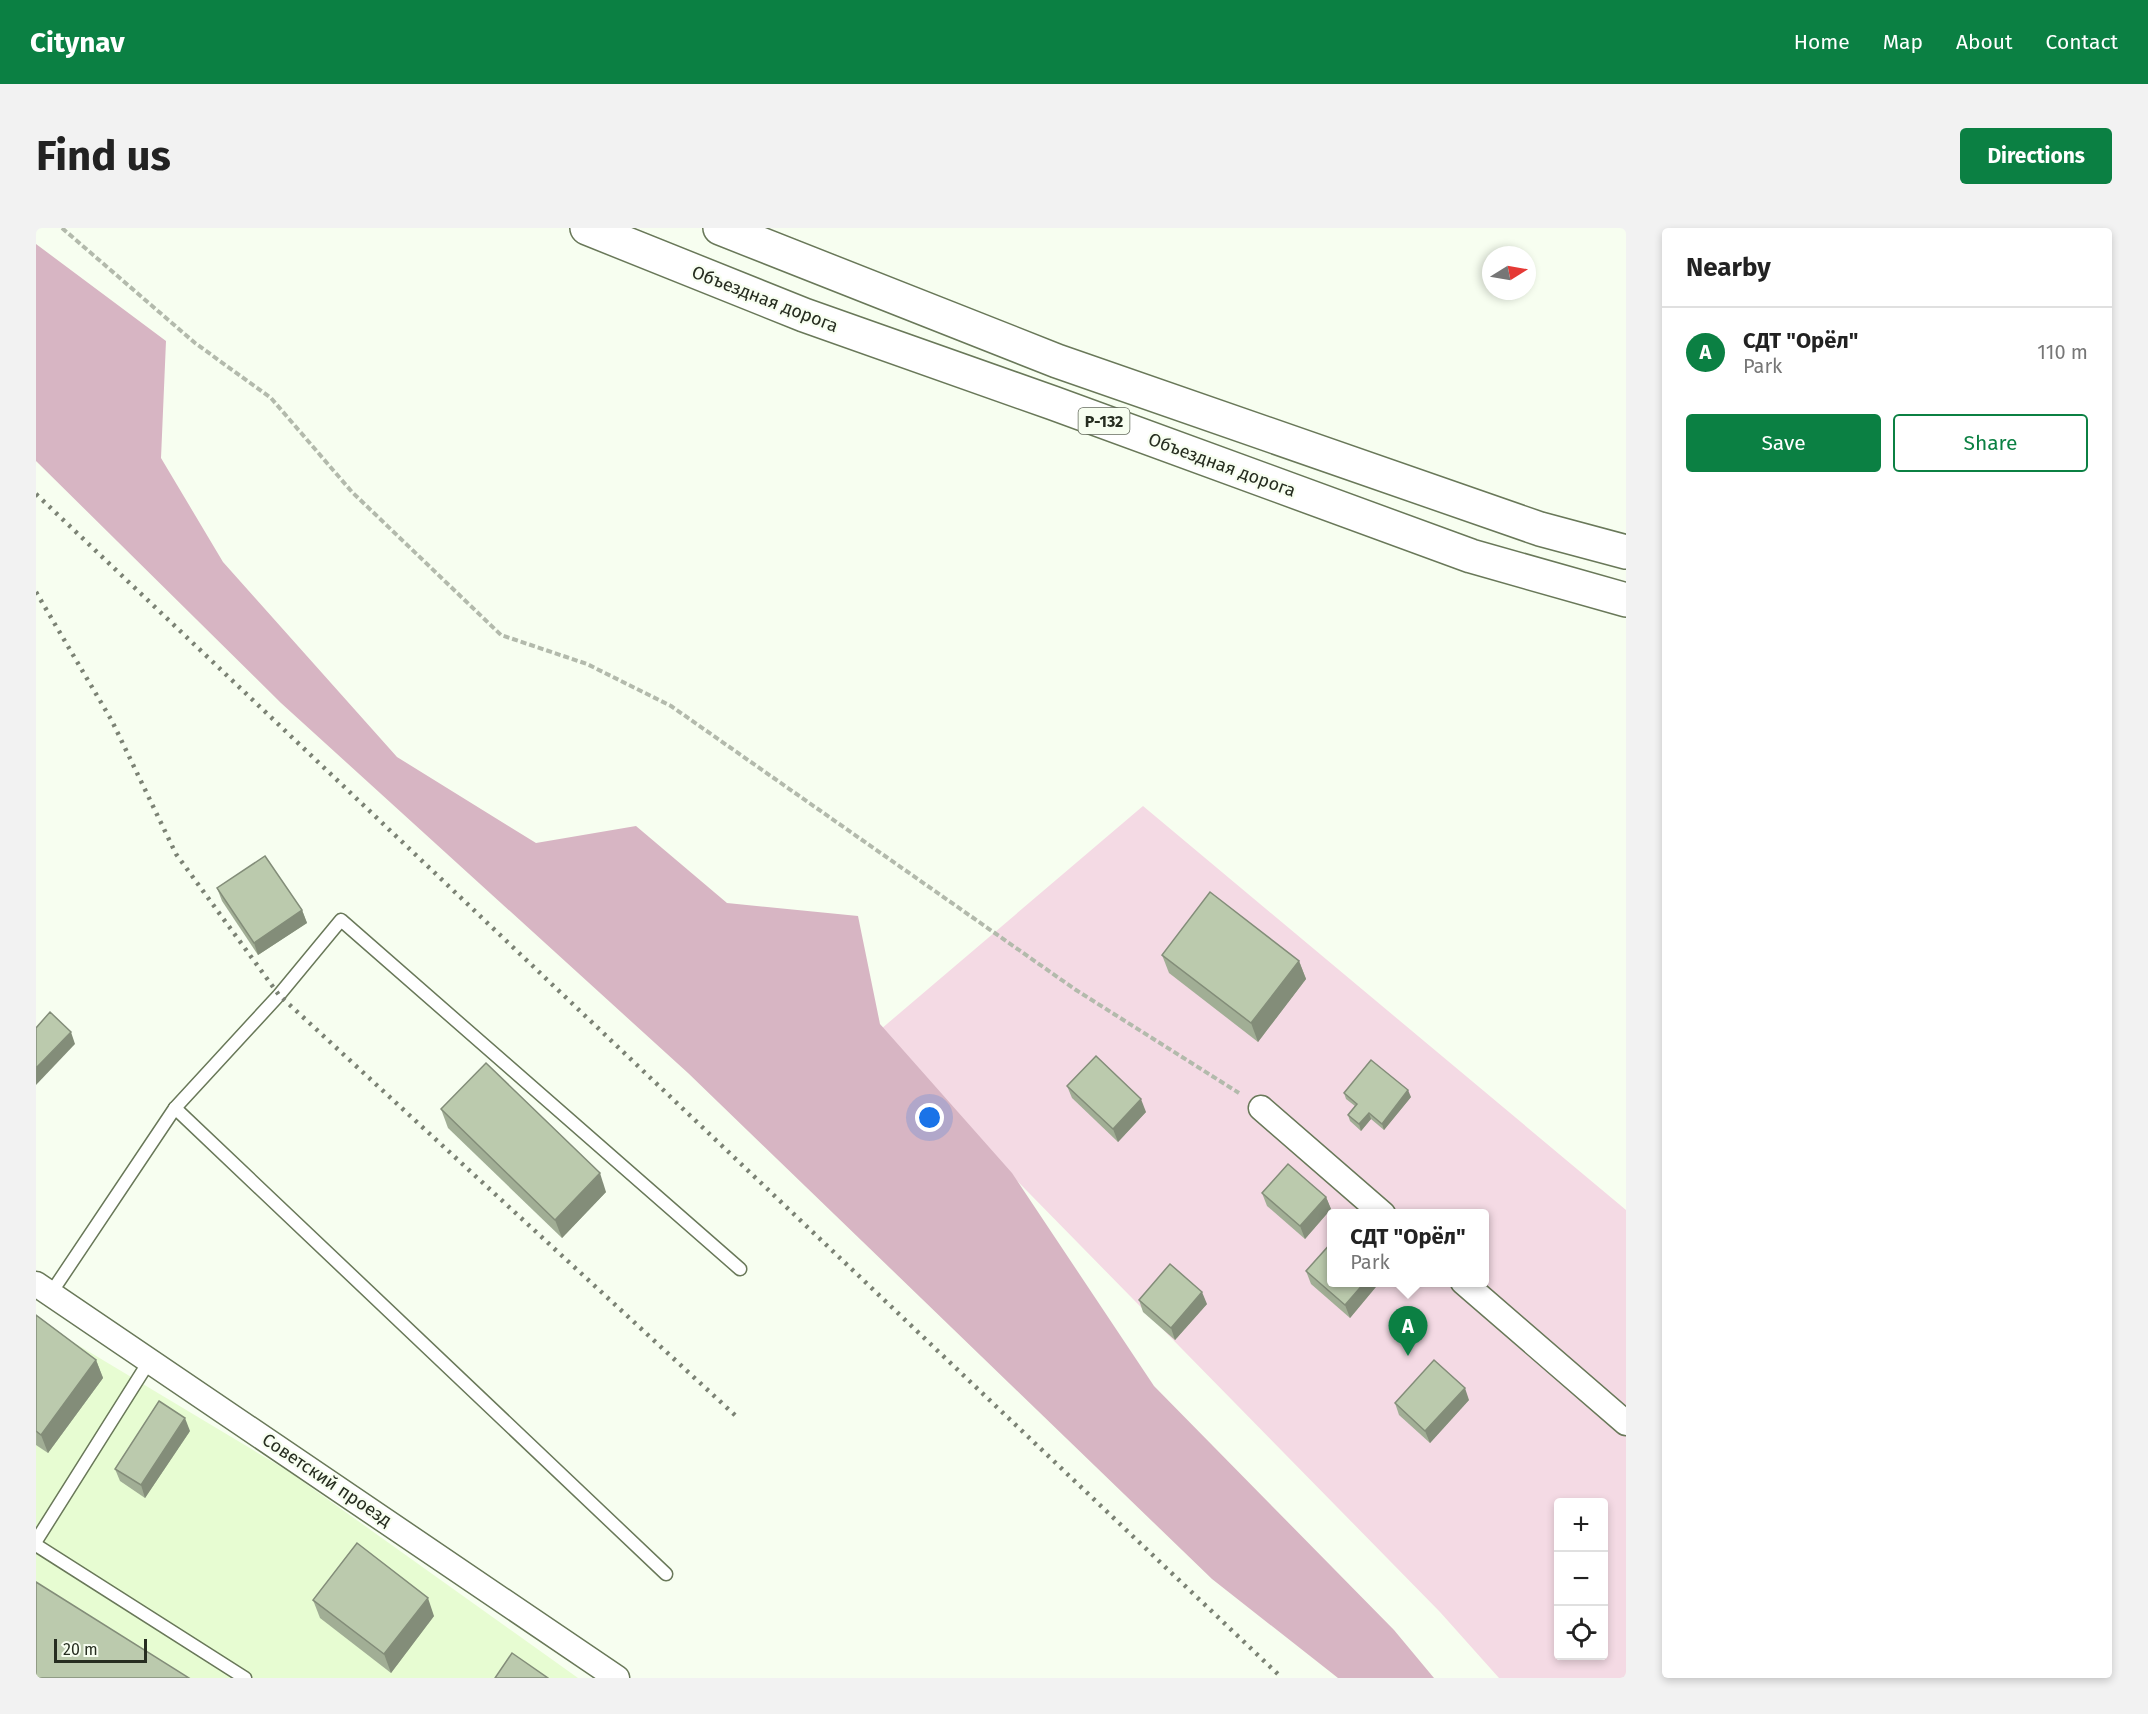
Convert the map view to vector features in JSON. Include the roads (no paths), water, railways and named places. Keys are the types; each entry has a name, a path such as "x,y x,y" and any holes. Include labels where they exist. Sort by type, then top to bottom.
{"highway":[{"name":"Объездная дорога","path":"587,228 804,315 1053,403 1471,556 1626,600"},
{"name":"Р-132","path":"720,228 1057,361 1540,529 1626,552"}],"street":[{"path":"1261,1108 1377,1209"},
{"path":"1469,1287 1626,1424"},
{"name":"Советский проезд","path":"43,1289 617,1678"}],"lane":[{"path":"43,1289 175,1108 279,995 341,920 740,1269"},
{"path":"175,1108 666,1574"},
{"path":"150,1360 36,1543 245,1678"}],"railway":[{"path":"36,494 1282,1678"},
{"path":"36,592 112,721 176,854 279,995 737,1417"}],"place":[{"name":"СДТ \"Орёл\"","path":"1408,1356"}]}
